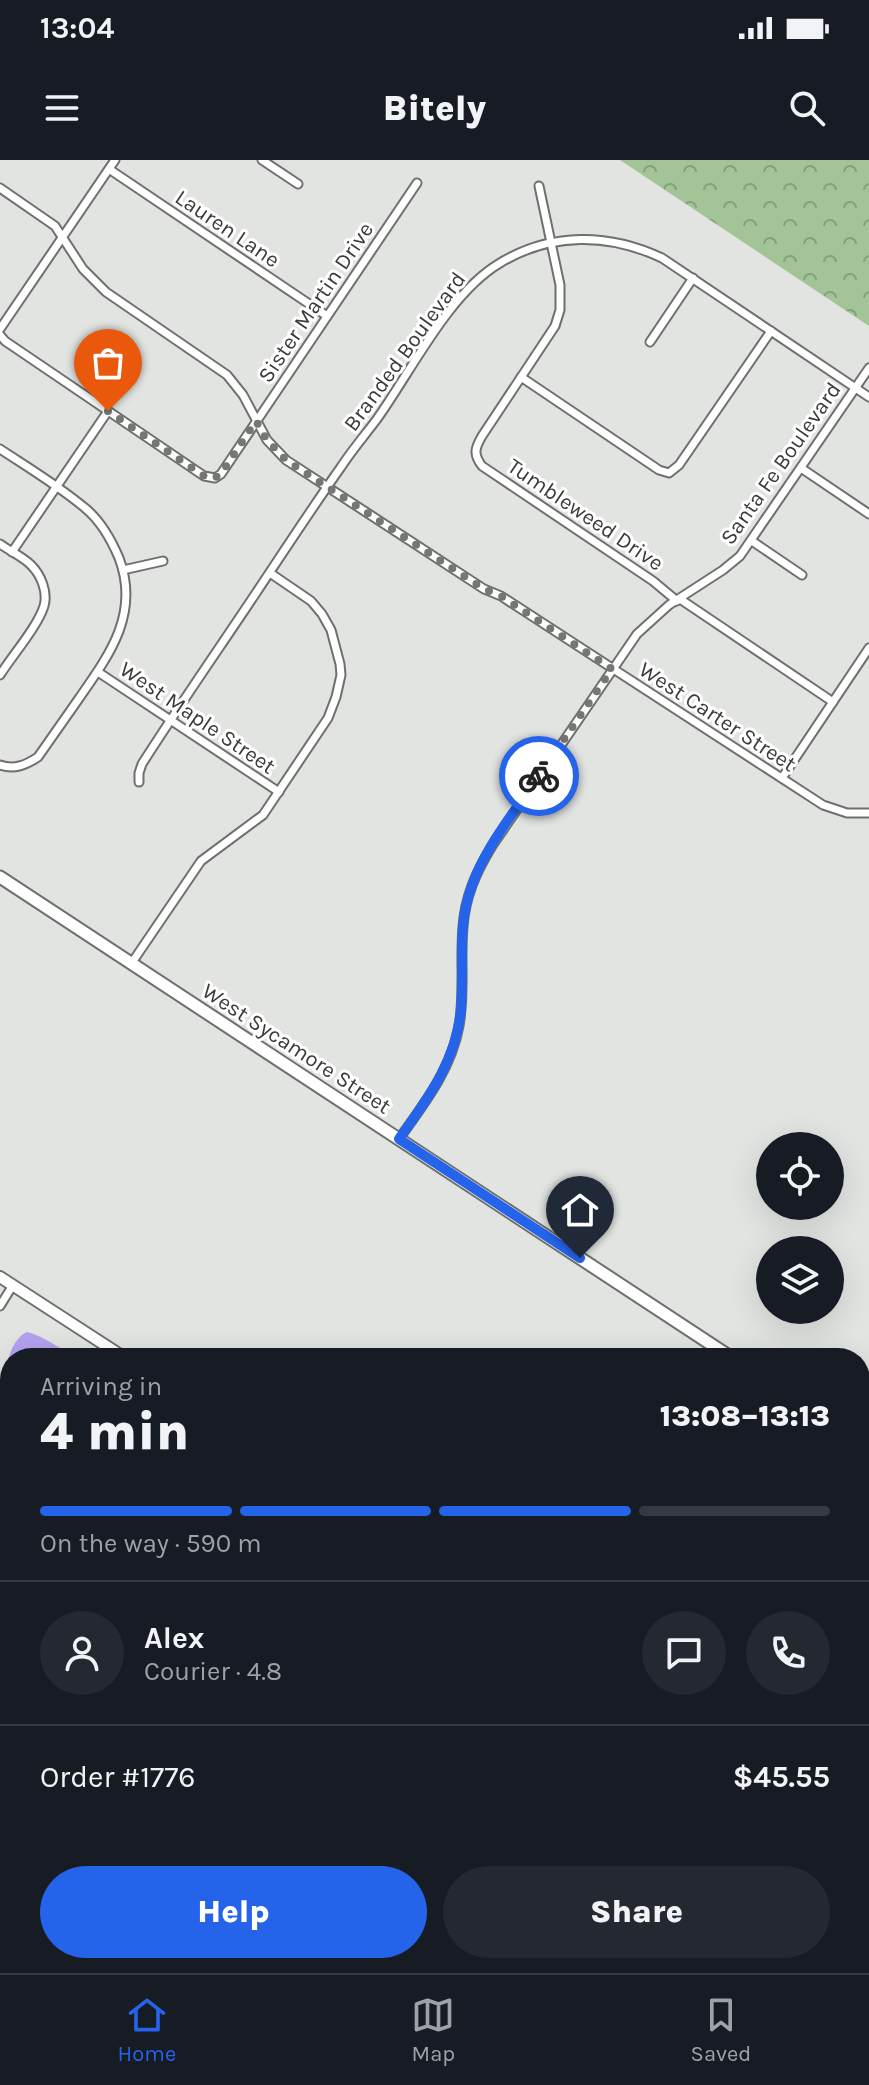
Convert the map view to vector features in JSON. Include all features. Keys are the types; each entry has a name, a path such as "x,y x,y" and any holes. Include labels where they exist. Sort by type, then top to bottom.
{"main road":[{"name":"West Sycamore Street","path":"0,877 717,1348"}],"street":[{"path":"12,552 108,411 5,341 0,332 115,160"},
{"path":"262,160 298,184"},
{"name":"Lauren Lane","path":"109,169 327,316"},
{"name":"Sister Martin Drive","path":"108,411 204,476 215,478 221,474 417,183"},
{"name":"Tumbleweed Drive","path":"539,186 560,285 560,310 555,326 482,436 475,449 477,458 482,466 833,702"},
{"name":"West Carter Street","path":"0,188 55,226 83,269 106,292 227,375 243,395 267,440 286,460 823,805 847,813 869,813"},
{"name":"Branded Boulevard","path":"139,782 142,764 170,720 327,487 465,292 501,262 527,249 552,242 586,238 630,245 662,258 869,397"},
{"path":"650,342 693,278"},
{"path":"521,377 659,470 669,473 679,465 771,331"},
{"name":"Santa Fe Boulevard","path":"399,1139 431,1093 451,1054 461,1010 465,915 471,886 481,864 645,625 740,556 869,368"},
{"path":"0,449 57,486 98,520 112,541 123,570 125,588 124,616 114,645 38,757 13,768 0,765"},
{"path":"801,468 869,514"},
{"path":"752,541 802,575"},
{"path":"0,544 31,565 45,592 44,606 36,621 0,675"},
{"path":"123,570 163,561"},
{"path":"131,964 201,861 256,822 328,718 336,697 341,675 335,641 322,614 311,601 270,573"},
{"path":"782,778 869,648"},
{"name":"West Maple Street","path":"98,672 279,792"},
{"path":"0,1277 110,1348"},
{"path":"0,1306 13,1285"}],"green space":[{"path":"620,160 869,160 869,326"}],"shaded area":[{"path":"27,1332 60,1348 13,1348"}],"way so far":[{"path":"108,411 213,479 221,474 256,421 267,440 286,460 612,669 539,776"}],"route":[{"path":"539,776 492,846 471,886 463,928 459,1027 443,1073 399,1139 580,1258"}]}
